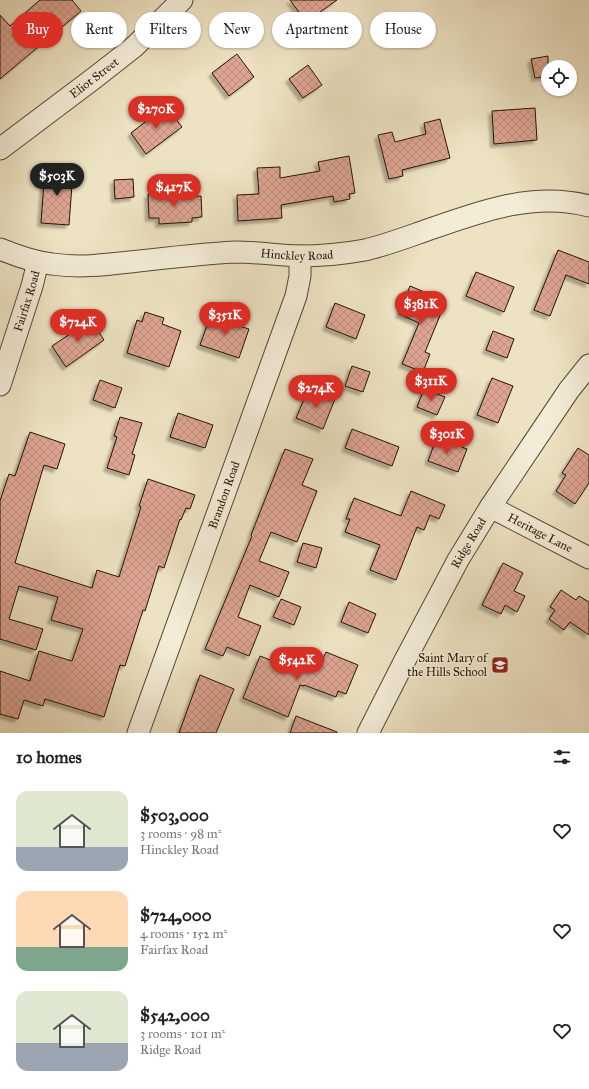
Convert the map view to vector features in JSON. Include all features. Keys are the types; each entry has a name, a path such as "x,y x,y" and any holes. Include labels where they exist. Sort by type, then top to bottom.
{"street":[{"name":"Eliot Street","path":"0,149 134,47 182,0"},
{"name":"Hinckley Road","path":"0,249 38,262 86,266 214,253 262,253 300,256 343,254 366,250 474,214 524,202 558,200 589,206"},
{"name":"Brandon Road","path":"138,733 296,296 300,276 300,256"},
{"name":"Fairfax Road","path":"0,386 32,286 38,262"},
{"name":"Ridge Road","path":"368,733 402,664 458,560 491,506 569,390 589,365"},
{"name":"Heritage Lane","path":"491,506 589,558"}],"building":[{"path":"40,0 72,0 81,11 71,12 71,19 63,26 63,12 26,12"},
{"path":"290,0 337,0 320,12 299,12"},
{"path":"0,15 10,26 12,24 12,48 37,48 0,79"},
{"path":"237,54 254,77 229,96 212,73"},
{"path":"548,56 548,60 541,60 541,77 535,78 531,59"},
{"path":"308,65 322,85 303,98 289,79"},
{"path":"166,106 182,127 146,154 131,133"},
{"path":"535,108 537,140 494,144 492,111"},
{"path":"440,119 450,158 402,170 403,176 389,179 378,135 392,132 395,142 426,134 424,123"},
{"path":"349,156 355,193 349,194 350,199 334,202 333,196 281,205 282,218 238,221 237,195 259,194 257,168 280,167 280,178 320,171 318,162"},
{"path":"45,169 73,171 69,225 41,223"},
{"path":"133,179 134,197 115,199 114,180"},
{"path":"172,193 172,198 201,196 202,217 192,218 192,222 159,224 159,218 149,218 148,194"},
{"path":"558,250 589,262 589,284 566,275 550,316 534,310"},
{"path":"476,272 514,287 504,312 466,296"},
{"path":"410,286 446,301 425,352 430,354 423,372 402,364 419,323 399,314"},
{"path":"335,303 365,315 356,339 326,327"},
{"path":"145,312 164,318 162,324 181,331 169,367 127,353 137,320 142,322"},
{"path":"224,314 238,318 236,325 249,329 239,358 200,345 210,317 222,321"},
{"path":"91,320 104,340 66,367 52,346"},
{"path":"493,331 514,339 507,358 486,350"},
{"path":"352,366 370,372 363,392 345,386"},
{"path":"492,378 513,386 498,423 477,415"},
{"path":"100,380 122,388 115,408 93,400"},
{"path":"309,388 335,399 323,429 296,418"},
{"path":"424,389 445,397 437,415 417,407"},
{"path":"178,413 213,425 205,448 170,437"},
{"path":"120,417 142,423 132,454 135,455 129,475 107,468 117,437 114,436"},
{"path":"352,429 399,447 392,466 345,448"},
{"path":"30,432 65,444 57,469 44,465 15,563 92,588 97,570 119,577 141,507 139,506 148,479 195,495 190,509 186,508 181,520 180,519 164,568 159,566 145,611 143,610 125,666 120,665 104,717 45,699 43,706 24,700 18,719 0,714 0,671 30,681 39,651 72,661 83,629 51,620 58,597 19,586 9,619 43,629 36,650 0,639 0,501 9,474 15,476"},
{"path":"437,437 467,449 458,472 428,461"},
{"path":"578,448 589,455 589,483 575,504 556,491 566,475 562,473"},
{"path":"285,449 313,459 302,485 317,491 297,542 271,532 259,561 289,572 279,597 250,585 238,617 261,626 249,656 227,647 223,656 205,649 252,536 251,535"},
{"path":"411,491 445,505 439,519 430,515 424,530 417,527 396,580 370,570 380,545 345,532 350,519 346,519 354,498 401,516"},
{"path":"303,543 322,548 316,568 297,562"},
{"path":"503,563 523,573 514,591 525,596 517,612 505,605 501,614 482,605"},
{"path":"561,590 576,600 579,596 589,602 589,635 570,622 564,630 549,619 555,610 550,607"},
{"path":"281,599 301,607 294,625 273,617"},
{"path":"349,602 376,614 368,633 341,622"},
{"path":"326,652 358,665 346,694 338,691 336,697 304,685 300,685 288,717 243,698 260,656 288,667 291,660 318,670"},
{"path":"200,675 234,689 216,733 179,733"},
{"path":"296,716 337,732 337,733 290,733"}],"place":[{"name":"Saint Mary of the Hills School","path":"500,665"}]}
